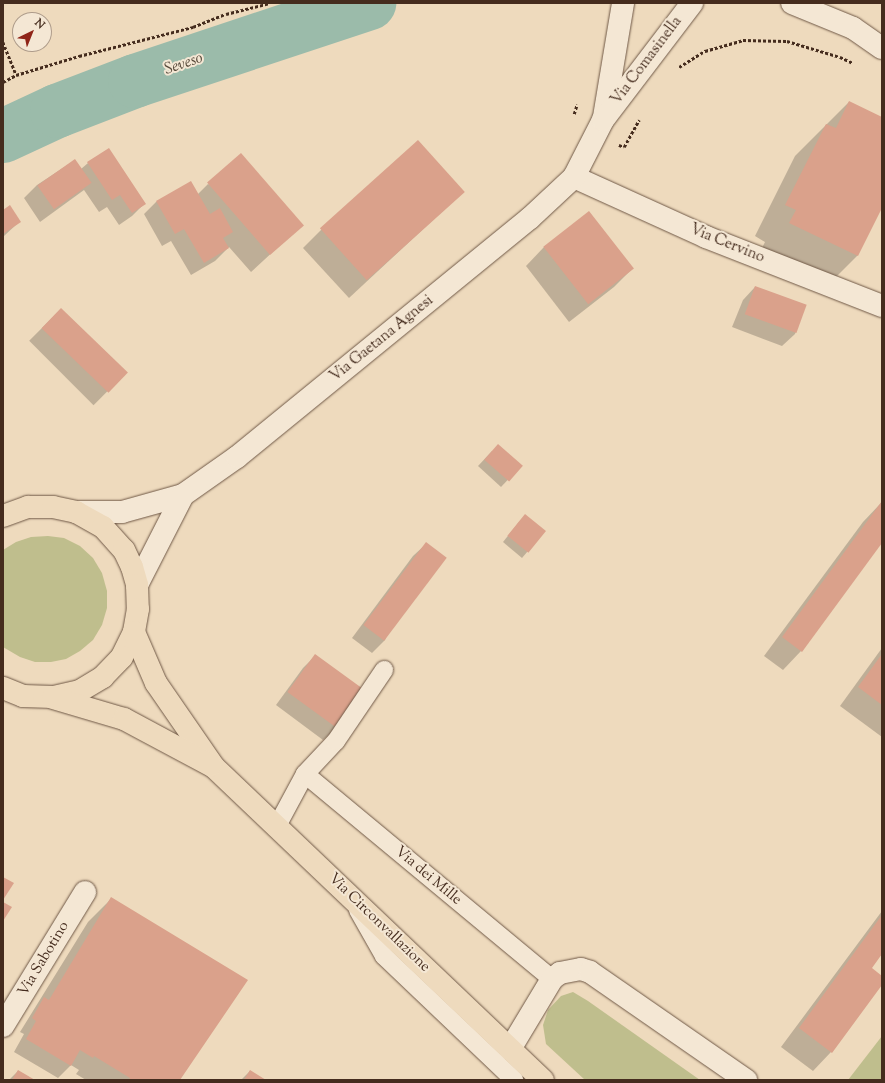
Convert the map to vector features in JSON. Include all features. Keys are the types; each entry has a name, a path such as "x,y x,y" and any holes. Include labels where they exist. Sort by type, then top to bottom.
{"main road":[{"path":"3,501 28,507 53,507 76,512 103,528 124,550 132,567 137,585 138,609 134,632 122,657 103,677 80,691 53,698 23,696 3,688"},
{"path":"3,516 28,507"},
{"name":"Via Circonvallazione","path":"134,632 156,683 214,767 543,1080"},
{"name":"Via Circonvallazione","path":"53,698 124,718 214,767"}],"street":[{"name":"Via Comasinella","path":"600,126 623,3"},
{"name":"Via Comasinella","path":"574,177 600,126 692,3"},
{"path":"792,3 853,28 882,48"},
{"path":"833,3 853,28"},
{"name":"Via Cervino","path":"574,177 706,236 882,306"},
{"name":"Via Gaetana Agnesi","path":"76,512 122,512 183,494 237,457 499,244 529,219 574,177"},
{"name":"Via Gaetana Agnesi","path":"137,585 183,494"},
{"name":"Via Sabotino","path":"3,1026 85,892"},
{"path":"510,1049 552,979 560,972 581,969 590,972 746,1080"}],"lane":[{"path":"277,826 305,774 336,740 384,670"},
{"name":"Via dei Mille","path":"305,774 552,979"},
{"path":"350,895 384,956 514,1080"}],"path":[{"path":"3,82 16,75 79,56 193,27 226,14 270,3"},
{"path":"674,70 704,51 743,40 787,42 840,57 854,63"},
{"path":"3,42 16,75"},
{"path":"579,98 572,120 600,126 624,147 641,116"}],"shaded area":[{"path":"48,536 64,538 80,546 93,558 102,573 107,591 107,608 102,625 93,640 80,651 66,659 51,662 35,662 20,657 3,647 3,550 16,542 31,537"},
{"path":"573,992 700,1080 585,1080 546,1044 543,1025 548,1010 561,996"},
{"path":"882,1036 882,1080 848,1080"}],"building":[{"path":"849,101 882,117 882,208 858,256 789,223 796,210 785,205 826,124 836,128"},
{"path":"418,140 465,192 367,280 320,228"},
{"path":"109,148 146,204 132,213 120,195 112,200 87,162"},
{"path":"241,153 304,225 270,255 207,183"},
{"path":"75,159 92,183 54,209 37,185"},
{"path":"191,181 210,214 220,208 233,232 223,238 229,248 204,263 184,229 175,234 156,201"},
{"path":"10,205 21,222 3,234 3,210"},
{"path":"589,211 634,269 588,304 543,247"},
{"path":"755,286 807,305 796,333 745,314"},
{"path":"61,308 128,373 108,393 42,328"},
{"path":"498,444 523,466 509,481 484,460"},
{"path":"882,501 882,543 802,652 782,637"},
{"path":"525,514 546,531 528,553 507,536"},
{"path":"426,542 447,558 384,641 363,625"},
{"path":"315,654 365,690 338,728 287,692"},
{"path":"882,654 882,705 858,687"},
{"path":"3,877 14,883 3,900"},
{"path":"111,897 248,980 180,1080 129,1080 130,1078 94,1056 93,1058 80,1050 71,1066 26,1039 36,1021 32,1018 44,997 49,1000"},
{"path":"3,902 12,907 3,921"},
{"path":"882,915 882,954 872,968 882,976 882,985 832,1053 799,1028"},
{"path":"18,1070 35,1080 12,1080"},
{"path":"250,1070 266,1080 244,1080"}],"waterway":[{"name":"Seveso","path":"3,136 57,111 135,81 369,3"}]}
